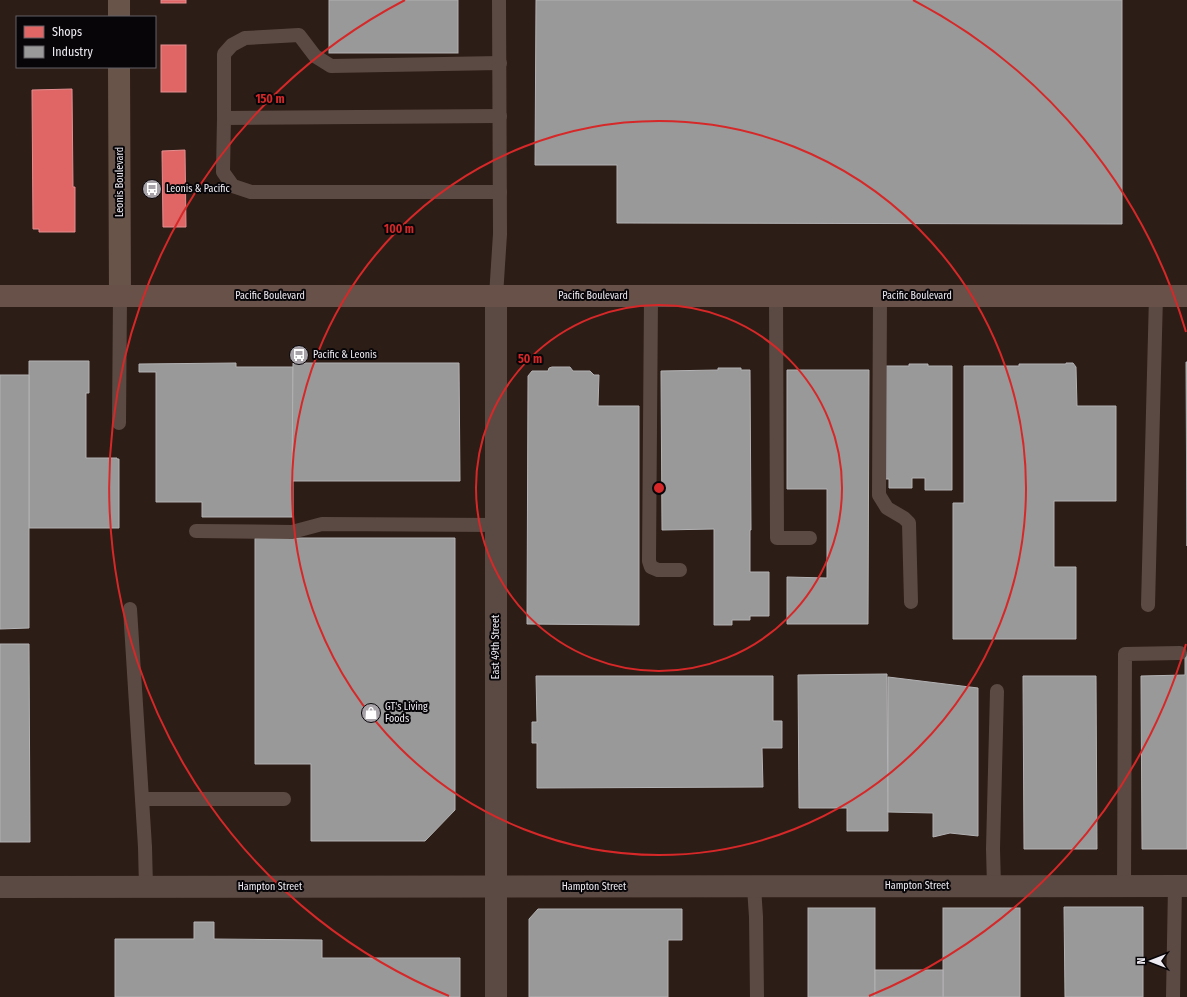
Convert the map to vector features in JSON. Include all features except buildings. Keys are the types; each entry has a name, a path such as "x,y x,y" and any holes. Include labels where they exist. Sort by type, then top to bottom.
{"main road":[{"path":"119,0 119,16"},
{"name":"Leonis Boulevard","path":"119,68 120,296"},
{"name":"Pacific Boulevard","path":"0,296 1187,296"}],"street":[{"name":"East 49th Street","path":"496,296 496,997"},
{"name":"Hampton Street","path":"0,888 1181,886"}],"lane":[{"path":"496,296 500,234 499,0"},
{"path":"500,63 331,66 315,56 299,35 245,38 232,45 224,54 223,172 233,186 251,192 500,192"},
{"path":"224,118 500,116"},
{"path":"120,296 120,422"},
{"path":"651,296 649,561 652,567 658,570 680,570"},
{"path":"776,296 777,538 810,538"},
{"path":"880,296 879,495 887,508 904,518 909,523 911,602"},
{"path":"1148,605 1156,296"},
{"path":"196,531 292,532 322,524 496,525"},
{"path":"130,609 146,887"},
{"path":"1124,886 1125,654 1180,653"},
{"path":"994,886 993,849 997,691"},
{"path":"142,798 284,798"},
{"path":"1173,997 1181,886"},
{"path":"754,887 757,997"}],"shaded area":[{"path":"0,0 1187,0 1187,997 0,997"}],"place":[{"name":"Leonis & Pacific","path":"152,189"},
{"name":"Pacific & Leonis","path":"299,355"},
{"name":"GT's Living Foods","path":"371,713"}]}
